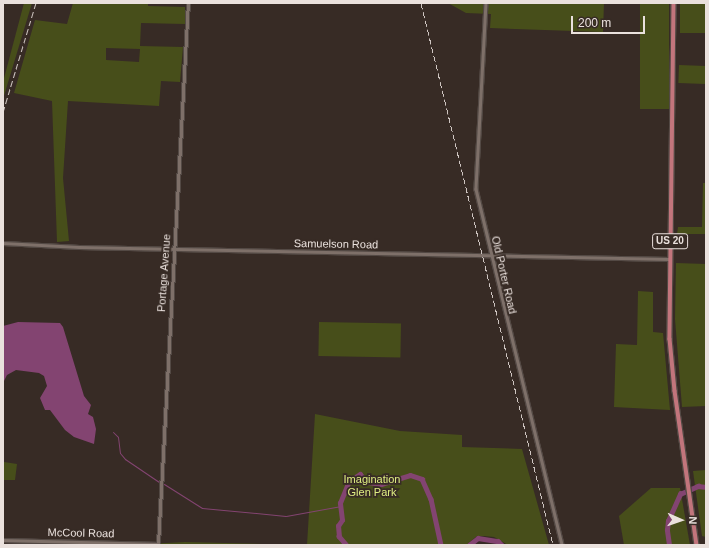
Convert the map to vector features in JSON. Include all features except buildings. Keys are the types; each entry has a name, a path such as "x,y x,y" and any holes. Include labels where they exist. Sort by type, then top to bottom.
{"main road":[{"name":"US 20","path":"674,3 669,258 672,364 697,545"}],"street":[{"name":"Portage Avenue","path":"158,544 173,249 188,3"},
{"name":"Old Porter Road","path":"486,3 476,178 492,257 562,545"},
{"name":"Samuelson Road","path":"3,243 492,257 669,258"},
{"name":"McCool Road","path":"3,540 158,544"}],"green space":[{"path":"24,3 32,3 3,99 3,82"},
{"path":"73,3 148,3 148,6 185,7 185,24 141,23 140,46 183,47 180,82 161,81 159,106 68,101 63,178 69,241 57,242 52,101 14,93 35,20 67,24","holes":["106,48 140,49 139,62 106,60"]},
{"path":"448,3 604,3 603,32 490,28 491,14 466,13"},
{"path":"640,3 669,3 669,109 640,109"},
{"path":"680,3 706,3 706,33 680,33"},
{"path":"679,65 706,66 705,84 678,83"},
{"path":"703,183 706,183 706,234 677,234 678,227 702,227"},
{"path":"676,263 706,264 706,406 682,407 675,319"},
{"path":"638,291 653,292 653,332 663,333 670,410 614,407 616,344 637,345"},
{"path":"319,322 401,323 400,357 318,356"},
{"name":"Imagination Glen Park","path":"315,414 400,431 462,435 462,447 522,449 549,545 508,545 494,537 477,536 466,545 307,545"},
{"path":"3,459 4,462 17,464 15,480 3,480"},
{"path":"706,470 706,537 702,536 693,471"},
{"path":"651,488 680,488 690,545 624,545 619,516"},
{"path":"185,542 307,545 129,545"}],"shaded area":[{"path":"18,322 60,323 63,327 84,396 91,405 88,414 93,417 96,429 94,444 74,437 65,430 50,410 45,410 40,398 47,386 44,376 39,373 16,370 7,375 3,383 3,326"}],"waterway":[{"path":"113,432 118,437 120,453 125,459 159,482"},
{"path":"346,545 339,537 338,526 342,520 340,503 349,481 360,474 368,482 381,484 410,475 422,479 431,499 441,545"},
{"path":"164,484 202,508 286,516 341,506"},
{"path":"669,545 667,530 668,521 680,494 698,486 706,487"},
{"path":"469,545 478,538 498,541 502,545"}],"railway":[{"path":"3,112 36,3"},
{"path":"421,3 553,545"}]}
